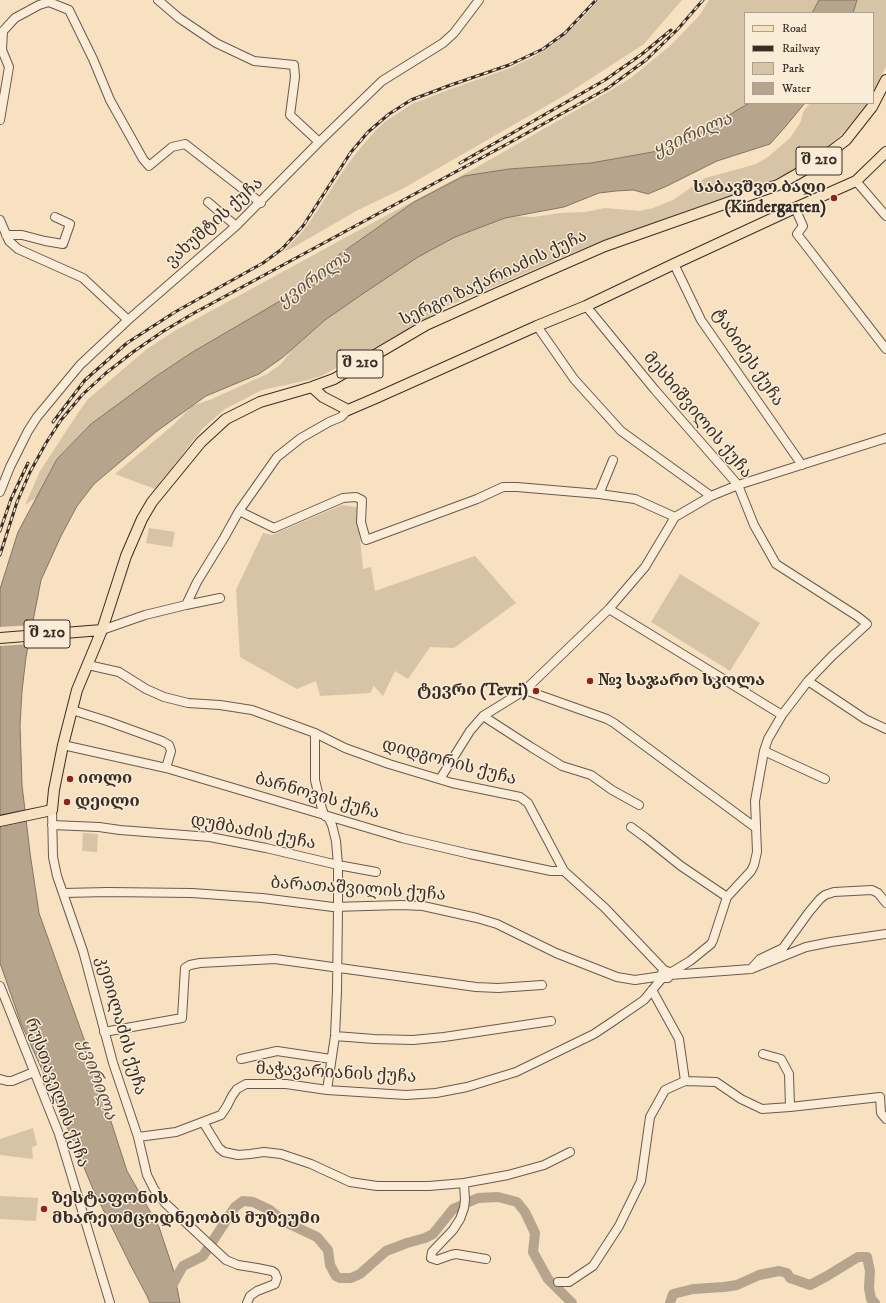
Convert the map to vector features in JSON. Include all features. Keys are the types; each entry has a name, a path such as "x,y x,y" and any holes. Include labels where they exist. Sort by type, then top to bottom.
{"main road":[{"name":"სერგო ზაქარიაძის ქუჩა","path":"874,103 886,80"},
{"name":"სერგო ზაქარიაძის ქუჩა","path":"52,810 54,790 63,745 77,690 88,665 98,630 126,556 142,519 152,502 201,442 226,419 260,402 334,379 426,325 605,246 778,185 813,165 846,140 874,104"},
{"path":"312,387 323,396 348,410 537,326 586,306 856,181 886,152"},
{"name":"შ 210","path":"0,638 98,630"},
{"path":"0,821 52,810"}],"street":[{"path":"158,0 179,18 216,43 254,61 294,65 295,77 290,115 319,142"},
{"name":"ვახუშტის ქუჩა","path":"0,492 10,467 28,431 37,417 80,365 128,320 261,203 319,142 382,81 443,43 454,34 479,0"},
{"path":"0,120 9,67 2,50 3,31 15,18 49,1 69,10 93,59 110,100 143,159 149,166 172,147 185,144 261,203"},
{"path":"856,181 886,216"},
{"path":"208,202 236,226"},
{"path":"795,208 803,226 797,234 886,349"},
{"path":"6,235 22,235 63,244 70,224 55,216"},
{"path":"0,220 9,241 18,249 83,278 128,320"},
{"name":"ტაბიძეს ქუჩა","path":"674,264 701,320 802,465"},
{"name":"მესხიშვილის ქუჩა","path":"586,306 655,390 738,485 754,525 776,564 867,624 832,656 808,681"},
{"path":"537,326 574,379 621,431 711,496"},
{"path":"186,605 197,582 239,512 277,457 302,438 329,422 341,417 348,410"},
{"path":"440,779 470,731 484,716 525,690 609,609 645,567 675,517 711,496 738,485 886,438"},
{"path":"599,494 613,460"},
{"path":"239,512 274,528 343,498 356,497 362,500 361,522 366,540 477,499 503,487 517,487 599,494 635,499 675,517"},
{"path":"98,630 131,619 220,598"},
{"path":"609,609 782,715"},
{"name":"დიდგორის ქუჩა","path":"88,665 120,672 146,689 164,697 188,703 220,705 252,710 314,733 344,748 389,764 452,783 520,797 524,800 564,871 605,908 666,974"},
{"path":"666,974 690,961 711,944 727,897 751,871 754,865 757,852 754,802 764,751 768,739 782,715 808,681 866,719 886,729"},
{"path":"525,690 614,723 756,828"},
{"path":"72,710 107,721 162,741 169,745 171,751 166,768"},
{"path":"484,716 562,766 591,775 612,790 639,805"},
{"path":"314,733 315,780 322,809 334,831 338,865 338,968 334,1036 327,1090"},
{"name":"ბარნოვის ქუჩა","path":"63,745 166,768 402,838 470,854 551,870 564,871"},
{"path":"764,751 825,779"},
{"name":"კეთილაძის ქუჩა","path":"52,810 53,857 57,876 82,951 113,1063 138,1137 147,1175 165,1203 226,1260 238,1265 272,1271 275,1273 277,1278 275,1284 250,1296 247,1303"},
{"name":"დუმბაძის ქუჩა","path":"52,825 98,827 210,837 376,872"},
{"path":"631,827 680,866 727,897"},
{"path":"751,969 760,959 783,948 809,912 824,896 834,892 872,890 878,893 886,903"},
{"name":"ბარათაშვილის ქუჩა","path":"63,893 192,893 262,898 338,907 401,905 418,906 466,915 497,924 556,953 617,977 635,980 666,974 751,969 806,948 831,942 886,934"},
{"path":"104,1032 182,1018 185,968 190,965 229,961 275,959 476,987 498,988 542,985"},
{"name":"მაჭავარიანის ქუჩა","path":"138,1137 176,1132 221,1115 228,1106 237,1089 246,1084 286,1084 327,1090 406,1095 436,1093 467,1087 516,1072 594,1034 644,1000 666,974"},
{"name":"რუსთაველის ქუჩა","path":"0,986 59,1134 110,1303"},
{"path":"652,990 678,1039 685,1081"},
{"path":"334,1036 414,1040 551,1021"},
{"path":"241,1059 277,1051 331,1059"},
{"path":"763,1054 781,1059 789,1074 790,1107"},
{"path":"0,1079 12,1081 34,1072"},
{"path":"558,1282 570,1282 593,1266 619,1226 641,1181 650,1117 665,1090 685,1081 716,1082 741,1099 762,1109 880,1097 881,1113 886,1119"},
{"path":"203,1122 219,1148 224,1152 238,1155 264,1152 281,1154 311,1164 350,1182 377,1186 428,1186 464,1183 508,1175 544,1165 570,1152"},
{"path":"464,1183 464,1208 457,1226 432,1252 432,1258 437,1260 456,1254 486,1259"}],"green space":[{"path":"599,0 682,0 644,44 567,94 404,188 358,210 283,252 303,231 347,165 377,129 386,121 412,104 510,68 535,56 554,44 578,23"},
{"path":"709,0 819,0 813,12 744,12 744,104 747,104 675,148 591,163 509,169 464,176 414,202 330,261 312,280 292,294 191,353 155,377 91,424 57,459 37,497 25,505 40,471 88,399 147,349 176,330 479,166 608,92 632,77 671,45 699,16"},
{"path":"851,0 886,0 886,66 874,94 874,12 847,12"},
{"path":"809,104 867,104 841,135 819,154 797,169 753,189 705,204 582,249 448,306 360,356 321,376 262,390 225,409 203,428 155,489 115,474 172,426 192,406 212,399 267,374 281,364 296,344 358,290 382,264 504,216 533,217 560,213 586,212 605,208 640,211 653,208 673,200 705,178 756,164 768,157 791,137 801,121 803,112"},
{"path":"342,505 357,507 363,569 371,567 375,591 475,556 516,603 454,648 430,647 408,679 395,671 383,696 374,686 370,693 320,696 316,681 297,689 240,657 236,590 263,533 272,535"},
{"path":"149,528 175,532 172,547 146,543"},
{"path":"680,574 760,623 730,671 651,622"},
{"path":"83,833 98,834 97,852 82,851"},
{"path":"33,1128 37,1145 32,1147 33,1159 0,1155 0,1139"},
{"path":"0,1196 38,1198 36,1221 0,1219"}],"water":[{"path":"819,0 857,0 853,12 813,12"},
{"name":"ყვირილა","path":"747,104 804,104 770,144 717,161 648,194 633,190 599,193 564,207 505,218 455,237 418,257 325,320 282,358 259,374 206,396 157,431 94,484 77,506 61,536 41,580 26,657 20,725 22,785 39,913 89,1053 127,1171 159,1227 174,1272 180,1303 150,1303 93,1189 21,1023 0,963 0,589 18,532 57,459 91,424 155,377 191,353 292,294 312,280 330,261 414,202 464,176 509,169 591,163 675,148"}],"pier":[{"path":"34,625 30,644 0,646 0,627"}],"waterway":[{"path":"170,1289 183,1266 203,1256 235,1207 243,1201 253,1202 270,1210 283,1221 317,1237 328,1250 330,1265 336,1276 340,1278 351,1278 360,1274 386,1251 433,1234 453,1209 478,1198 498,1197 517,1202 525,1212 535,1233 533,1252 548,1279 572,1303"},
{"path":"670,1303 673,1294 693,1289 737,1285 759,1275 779,1271 787,1273 790,1278 810,1285 858,1257 867,1257 870,1271 869,1288 871,1299 875,1303"}],"railway":[{"path":"53,422 85,380 127,343 175,312 263,263 282,249 303,226 351,152 368,132 389,114 411,100 509,65 543,49 565,33 596,0"},
{"path":"0,555 17,502 30,472 46,443 61,420 82,395 106,373 162,332 194,313 608,88 646,60 677,30 703,0"},
{"path":"460,163 605,80 642,54 671,30"},
{"path":"0,531 11,499 28,463"}],"place":[{"name":"საბავშვო ბაღი (Kindergarten)","path":"834,198"},
{"name":"№3 საჯარო სკოლა","path":"590,681"},
{"name":"ტევრი (Tevri)","path":"536,691"},
{"name":"იოლი","path":"70,779"},
{"name":"დეილი","path":"67,802"},
{"name":"ზესტაფონის მხარეთმცოდნეობის მუზეუმი","path":"44,1209"}]}
